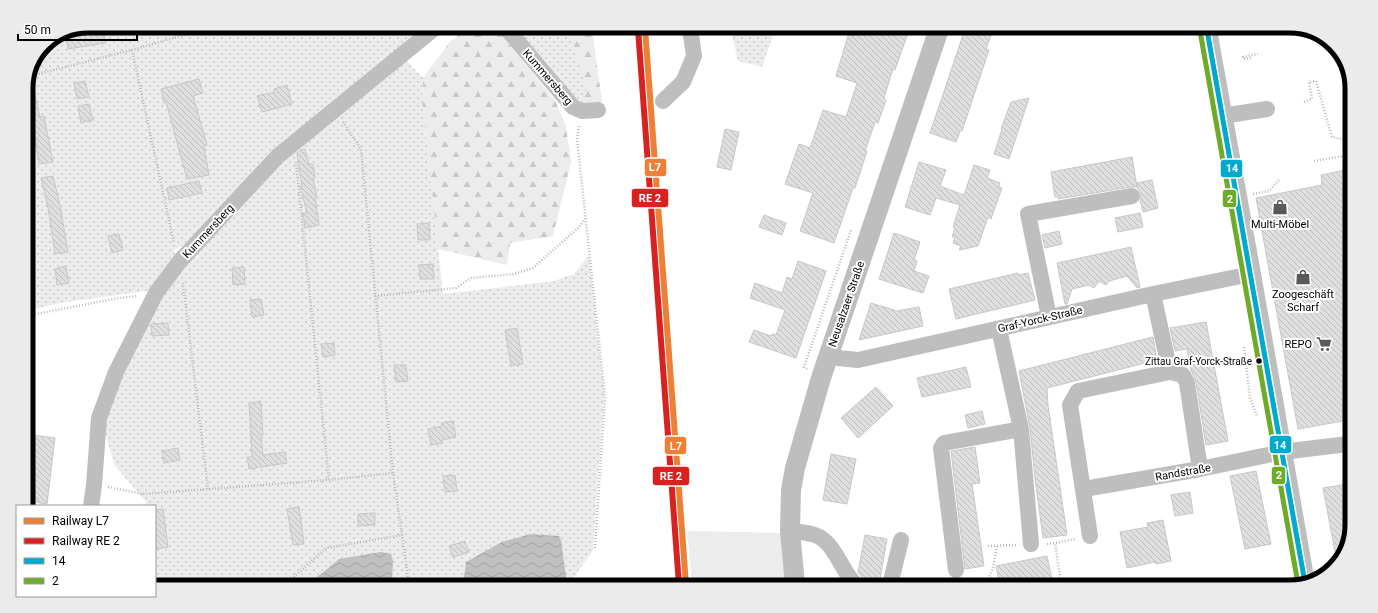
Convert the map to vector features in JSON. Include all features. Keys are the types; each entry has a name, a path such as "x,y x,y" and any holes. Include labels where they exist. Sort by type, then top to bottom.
{"main road":[{"name":"Neusalzaer Straße","path":"794,580 790,531 791,490 795,468 828,357 938,33"},
{"path":"1208,33 1305,578"}],"street":[{"name":"Kummersberg","path":"510,33 573,107 582,111 598,110"},
{"path":"663,100 683,82 694,56 691,33"},
{"name":"Kummersberg","path":"91,505 99,418 116,372 156,293 180,261 278,156 335,110 420,34"},
{"path":"1222,116 1267,109"},
{"path":"1049,317 1028,214 1132,196"},
{"name":"Graf-Yorck-Straße","path":"828,357 858,360 1153,294 1251,274"},
{"path":"1153,294 1170,372"},
{"path":"999,328 1021,429 1031,544"},
{"path":"1090,536 1070,405 1078,391 1170,372 1183,375 1187,383 1200,469"},
{"path":"956,570 941,448 944,443 956,440 1021,429"},
{"name":"Randstraße","path":"1084,489 1200,469 1282,452 1345,444"},
{"path":"790,531 815,535 826,541 850,580"},
{"path":"891,580 901,540"}],"path":[{"path":"35,75 132,50 191,33"},
{"path":"1251,58 1244,59 1243,57 1258,54"},
{"path":"1304,102 1312,100 1309,82 1316,81 1332,137 1345,140"},
{"path":"335,110 361,149 393,473 408,580"},
{"path":"582,111 577,139 605,396 595,548"},
{"path":"294,142 329,480"},
{"path":"1314,161 1344,156 1345,162"},
{"path":"1251,194 1269,191 1279,180"},
{"path":"375,296 456,288 470,278 514,274 533,268 578,228 586,218"},
{"path":"33,315 113,299 156,293"},
{"path":"94,485 143,494 329,480 393,473"},
{"path":"290,580 326,548 402,535"},
{"path":"1055,543 1060,577 1057,580"},
{"path":"987,580 990,576 997,546"}],"green space":[{"path":"88,33 421,33 197,238 174,250 177,258 153,290 60,303 33,309 33,84 35,74 42,57 57,42 77,34"},
{"path":"462,33 500,33 555,100 566,127 571,162 553,236 510,243 507,265 438,249 422,101 423,78 449,43"},
{"path":"517,33 569,33 587,88 583,103 563,90"},
{"path":"568,33 593,33 602,102 583,103"},
{"path":"732,33 774,33 762,67 738,61"},
{"path":"405,59 423,78 422,101 443,294 554,281 574,274 589,255 604,394 593,550 572,580 392,580 393,561 339,559 314,580 156,580 156,505 146,505 146,502 115,466 101,420 158,294 290,149"},
{"path":"687,531 784,533 787,580 692,580"}],"water":[{"path":"531,534 559,536 561,540 566,580 465,580 466,562 502,542"},
{"path":"381,552 391,554 393,561 392,580 314,580 339,559"}],"building":[{"path":"104,33 105,43 68,49 67,37"},
{"path":"849,33 908,33 895,70 893,69 884,98 886,100 878,123 875,122 855,188 853,188 834,243 800,231 813,193 785,184 799,144 810,148 823,110 846,117 857,83 836,76"},
{"path":"964,33 992,33 986,49 989,50 962,131 960,131 956,142 930,133"},
{"path":"199,79 203,93 193,96 207,145 204,146 209,175 187,179 161,89"},
{"path":"85,81 89,97 77,99 74,83"},
{"path":"287,85 292,104 262,112 257,96 275,92 274,89"},
{"path":"33,86 40,117 44,116 53,162 39,164 34,130"},
{"path":"1029,98 1009,159 994,154 1011,102"},
{"path":"89,104 93,120 81,123 78,106"},
{"path":"725,129 739,132 731,170 717,167"},
{"path":"305,149 309,164 313,164 315,178 313,178 317,197 315,197 319,225 305,228 303,213 307,213 300,186 302,186 297,153"},
{"path":"1132,157 1137,187 1058,199 1058,197 1055,197 1051,172"},
{"path":"919,162 946,170 940,186 964,195 974,165 990,170 987,178 1000,183 999,187 1002,188 991,219 988,217 978,246 959,250 961,246 953,243 955,237 952,237 955,228 953,227 960,205 936,198 930,215 905,207"},
{"path":"1345,170 1345,421 1298,429 1256,198 1322,185 1321,175"},
{"path":"53,176 60,205 68,252 55,254 48,208 41,178"},
{"path":"1152,180 1158,208 1143,212 1140,200 1141,194 1137,183"},
{"path":"199,181 202,193 169,200 167,188"},
{"path":"1140,213 1143,227 1118,232 1115,218"},
{"path":"764,215 786,223 782,235 759,227"},
{"path":"429,223 430,240 418,240 417,224"},
{"path":"1059,231 1062,244 1045,248 1042,235"},
{"path":"894,233 920,242 914,260 917,261 914,271 929,276 923,293 879,279"},
{"path":"119,234 123,250 112,253 108,236"},
{"path":"1131,247 1140,287 1137,288 1127,276 1109,281 1106,285 1099,281 1094,288 1089,285 1072,289 1067,304 1065,304 1057,263"},
{"path":"798,261 826,271 796,358 749,342 754,330 771,336 772,334 776,335 785,310 750,298 755,283 782,293 787,277 792,279"},
{"path":"433,264 434,279 420,279 419,265"},
{"path":"66,266 69,283 57,285 55,269"},
{"path":"244,267 245,284 233,285 232,268"},
{"path":"1018,273 1018,275 1028,273 1035,300 956,319 949,289"},
{"path":"261,299 264,315 252,317 250,300"},
{"path":"871,303 897,311 919,307 923,326 859,340"},
{"path":"1206,322 1228,441 1206,445 1196,382 1191,370 1187,349 1175,351 1170,328"},
{"path":"168,323 169,335 152,336 151,324"},
{"path":"517,328 523,364 511,366 505,330"},
{"path":"1153,337 1156,355 1151,356 1153,361 1047,388 1048,405 1067,535 1043,538 1030,428 1019,371"},
{"path":"334,343 335,355 323,357 321,344"},
{"path":"394,365 406,365 408,381 396,382"},
{"path":"966,367 971,387 922,397 917,378"},
{"path":"876,387 893,406 858,438 841,418"},
{"path":"261,401 263,435 261,435 263,455 285,452 287,463 249,469 247,457 252,457 249,403"},
{"path":"982,411 985,424 968,428 965,415"},
{"path":"453,421 456,437 442,440 443,443 431,445 428,429 442,426 441,423"},
{"path":"33,435 55,438 47,504 33,502"},
{"path":"975,447 980,483 972,484 984,566 965,569 951,451"},
{"path":"178,448 180,460 164,463 162,451"},
{"path":"831,454 856,459 847,504 823,500"},
{"path":"1256,471 1271,544 1245,549 1230,476"},
{"path":"455,475 457,491 445,492 443,476"},
{"path":"1345,484 1344,536 1336,556 1323,488"},
{"path":"1190,492 1193,513 1175,516 1171,495"},
{"path":"299,507 304,544 293,545 287,509"},
{"path":"163,509 168,547 156,549 156,510"},
{"path":"375,513 375,525 358,526 358,514"},
{"path":"1163,520 1171,561 1156,564 1155,562 1127,568 1120,532 1148,527 1147,523"},
{"path":"865,535 887,539 880,580 864,580 858,572"},
{"path":"465,541 469,552 453,557 449,546"},
{"path":"1047,556 1052,579 999,580 996,566"}],"rail line":[{"name":"L7","path":"645,33 686,580"}],"transit line":[{"path":"638,33 679,580"},
{"name":"2","path":"1200,33 1297,579"},
{"name":"14","path":"1208,33 1304,578"}],"place":[{"name":"Multi-Möbel","path":"1280,207"},
{"name":"Zoogeschäft Scharf","path":"1303,277"},
{"name":"REPO","path":"1324,344"},
{"name":"Zittau Graf-Yorck-Straße","path":"1259,361"}]}
